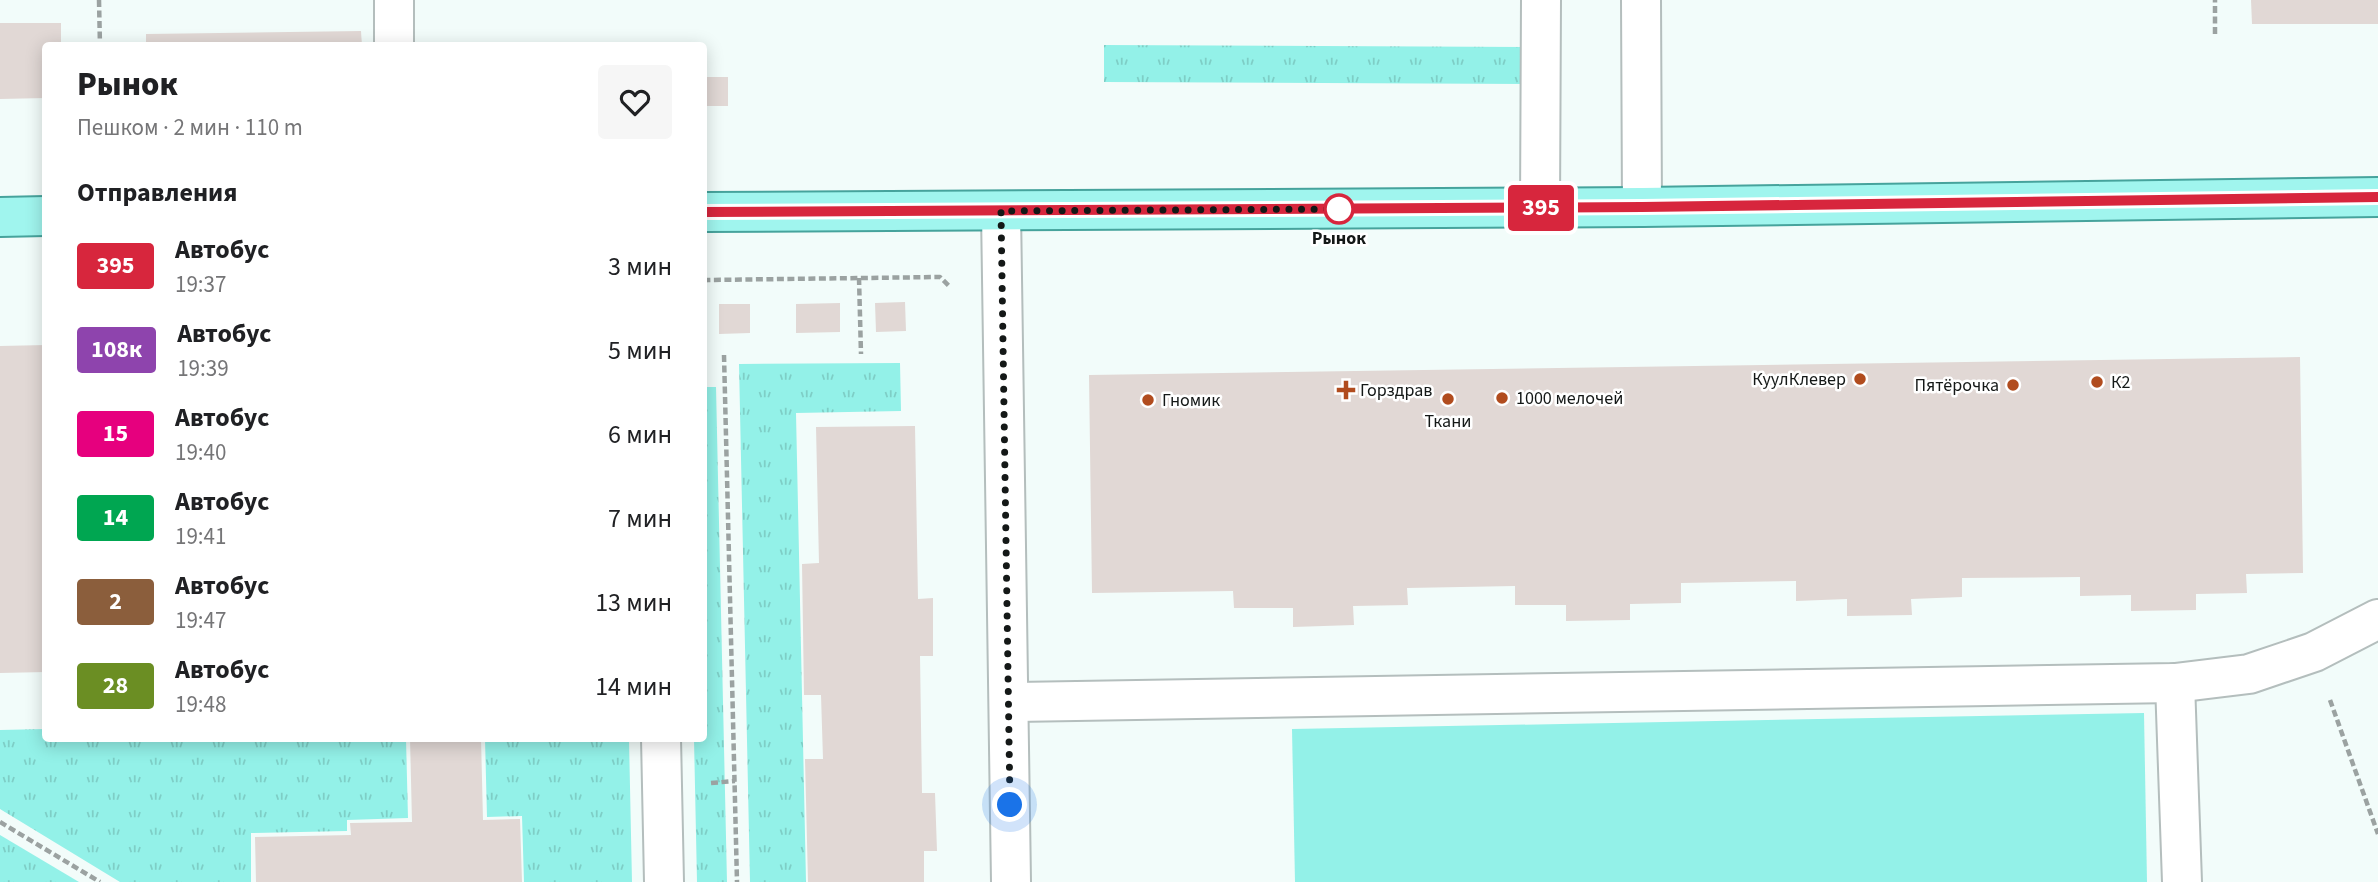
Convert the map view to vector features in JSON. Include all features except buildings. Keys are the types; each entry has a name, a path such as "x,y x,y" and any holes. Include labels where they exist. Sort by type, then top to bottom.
{"main road":[{"path":"707,212 1540,208 2378,197"},
{"path":"0,217 42,216"}],"lane":[{"path":"394,0 394,42"},
{"path":"1540,208 1541,0"},
{"path":"1641,0 1642,207"},
{"path":"1001,211 1011,882"},
{"path":"1009,702 2175,683 2249,674 2314,652 2378,619"},
{"path":"2175,683 2182,882"},
{"path":"661,742 664,882"}],"path":[{"path":"99,0 100,42"},
{"path":"2215,0 2215,34"},
{"path":"707,280 940,277 954,290"},
{"path":"859,278 860,354"},
{"path":"724,355 737,882"},
{"path":"2314,652 2378,834"},
{"path":"0,822 100,882"}],"green space":[{"path":"1104,45 1525,47 1525,84 1104,82"},
{"path":"900,363 901,411 796,413 806,882 750,882 739,364"},
{"path":"707,387 716,387 727,882 697,882 694,742 707,742"},
{"path":"2144,713 2147,882 1295,882 1292,729"},
{"path":"42,729 42,742 406,742 408,818 347,820 347,831 251,833 251,882 120,882 0,809 0,730"},
{"path":"485,742 629,742 632,882 524,882 522,816 487,817"},
{"path":"0,835 79,882 0,882"}],"bus line":[{"name":"395","path":"707,212 1642,207 2378,197"}],"place":[{"name":"Рынок","path":"1339,209"},
{"name":"КуулКлевер","path":"1860,379"},
{"name":"К2","path":"2097,382"},
{"name":"Пятёрочка","path":"2013,385"},
{"name":"Горздрав","path":"1346,390"},
{"name":"1000 мелочей","path":"1502,398"},
{"name":"Ткани","path":"1448,399"},
{"name":"Гномик","path":"1148,400"}],"route":[{"path":"1010,805 1001,211 1339,209"}]}
